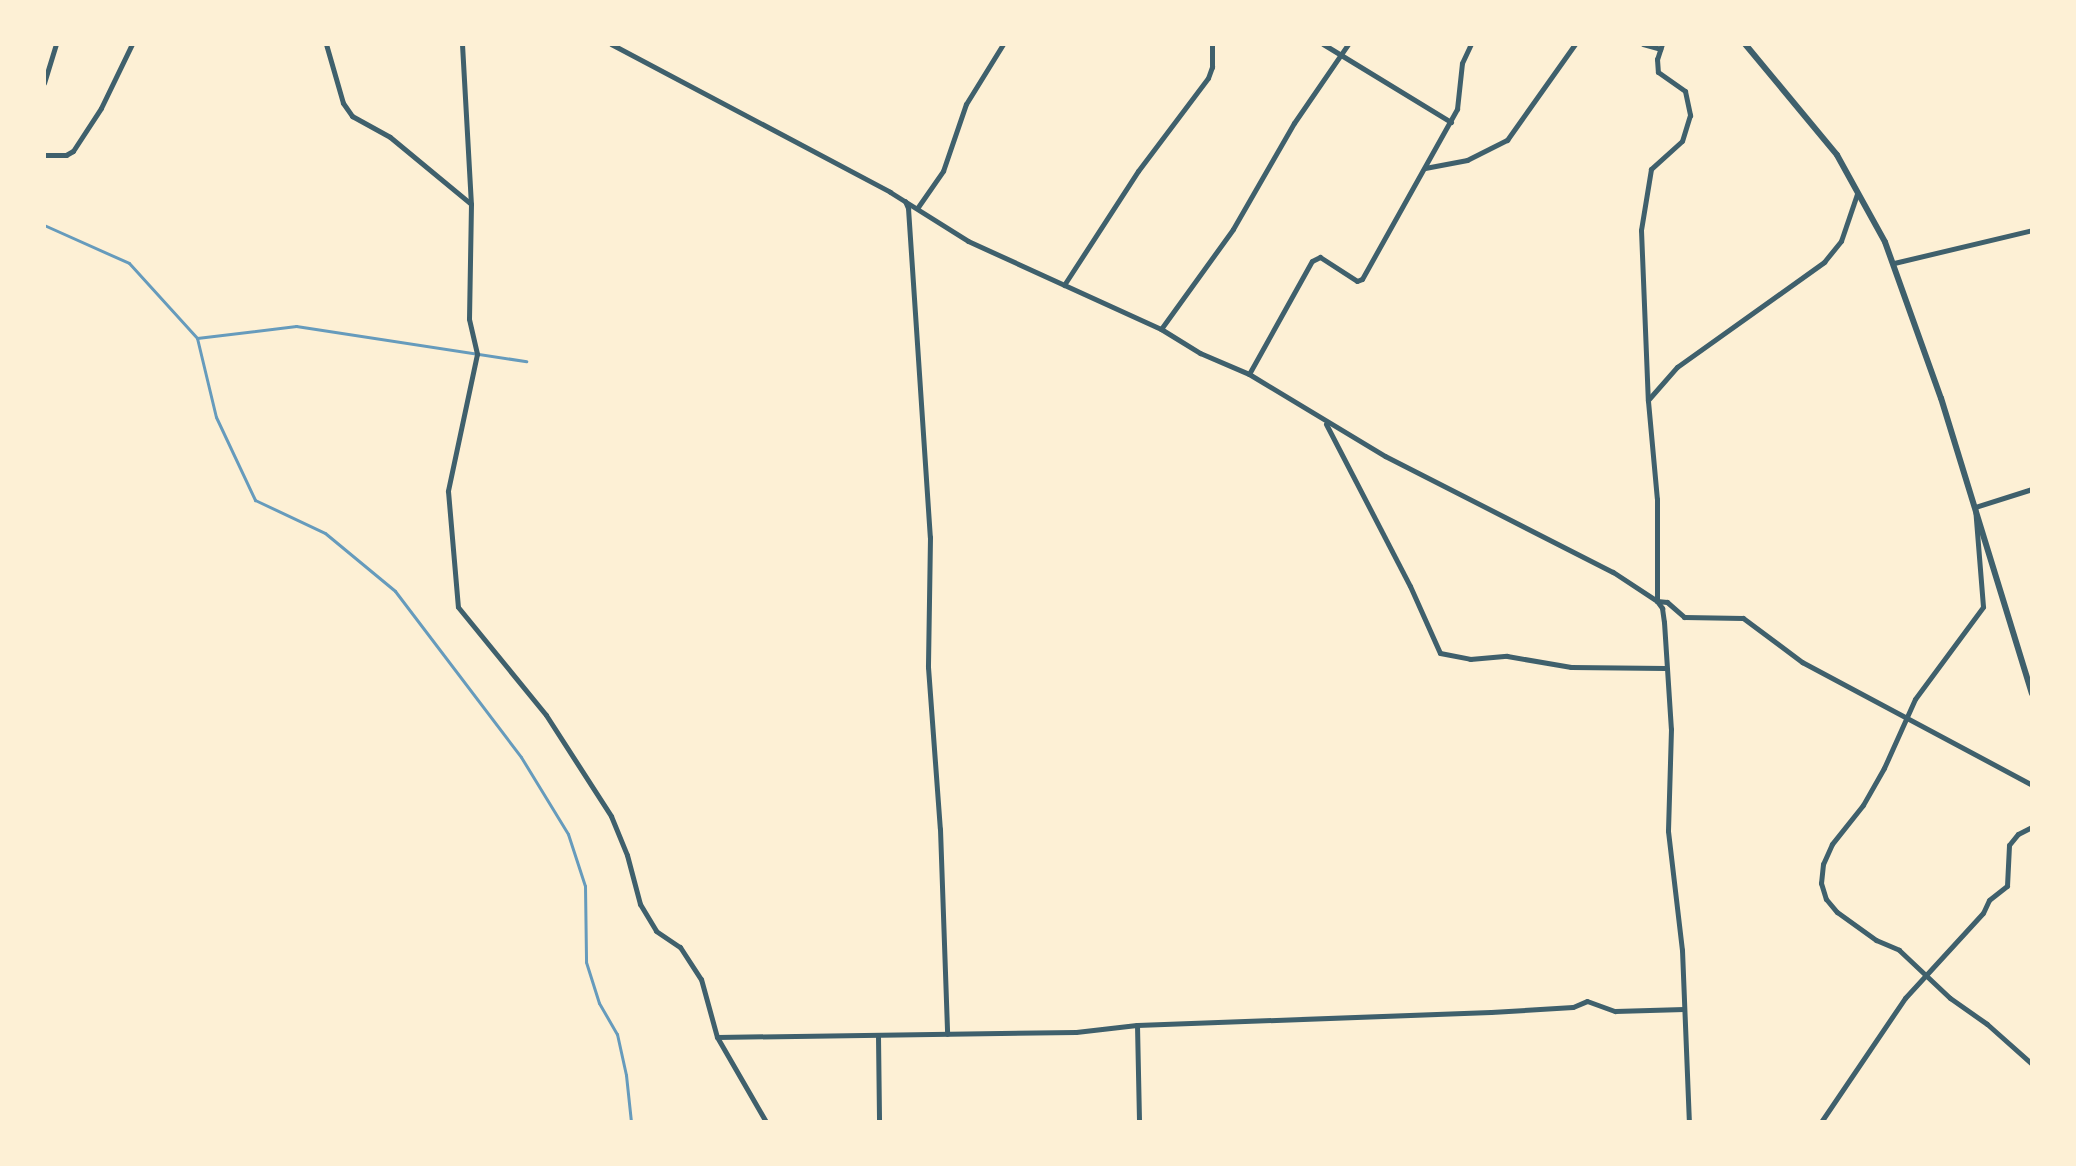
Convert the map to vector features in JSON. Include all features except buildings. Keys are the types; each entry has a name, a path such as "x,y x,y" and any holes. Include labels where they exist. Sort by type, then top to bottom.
{"street":[{"path":"44,83 56,44"},
{"path":"44,155 66,155 73,151 101,108 132,44"},
{"path":"326,44 343,103 352,116 390,137 471,204"},
{"path":"462,44 471,204 469,319 477,354 448,491 458,607 546,715 611,816 627,855 640,904 656,931 680,947 701,979 717,1037 766,1122"},
{"path":"611,44 918,207 968,241 1161,329 1200,353 1249,374 1325,422 1613,572 1657,601 1662,608 1671,756 1668,831 1682,950 1689,1122"},
{"path":"918,207 943,171 966,104 1003,44"},
{"path":"1064,285 1129,183 1208,78 1212,67 1212,44"},
{"path":"1323,44 1451,122"},
{"path":"1161,329 1233,229 1294,123 1348,44"},
{"path":"1249,374 1312,261 1320,257 1357,281 1362,279 1451,122 1461,96 1462,63 1471,44"},
{"path":"1424,168 1467,160 1507,140 1575,44"},
{"path":"1643,44 1661,47 1658,72 1685,91 1690,115 1682,141 1651,169 1641,230 1648,401 1657,499 1657,601"},
{"path":"1745,44 1837,155 1894,263 1941,398 2032,693"},
{"path":"1648,401 1677,367 1824,262 1841,241 1857,194"},
{"path":"904,200 908,208 930,537 928,667 940,829 947,1034"},
{"path":"1894,263 2032,230"},
{"path":"1325,422 1410,586 1440,653 1470,659 1507,656 1571,667 1665,668"},
{"path":"1975,507 2032,489"},
{"path":"1975,507 1983,607 1915,699 1909,718 1863,805 1832,844 1823,864 1821,883 1826,899 1837,912 1876,940 1899,950 2032,1064"},
{"path":"1657,601 1667,602 1686,618 1700,615 1743,618 1802,662 2032,785"},
{"path":"1821,1122 1905,998 1983,913 1989,900 2007,886 2009,845 2018,834 2032,827"},
{"path":"717,1037 1076,1032 1137,1025 1491,1012 1573,1007 1587,1001 1615,1011 1684,1009"},
{"path":"1137,1025 1139,1122"},
{"path":"878,1036 879,1122"}],"waterway":[{"path":"44,225 129,263 197,338 216,417 255,500 325,533 395,591 521,757 568,834 585,886 586,962 599,1003 617,1034 626,1075 631,1122"},
{"path":"197,338 296,326 526,361"}]}
